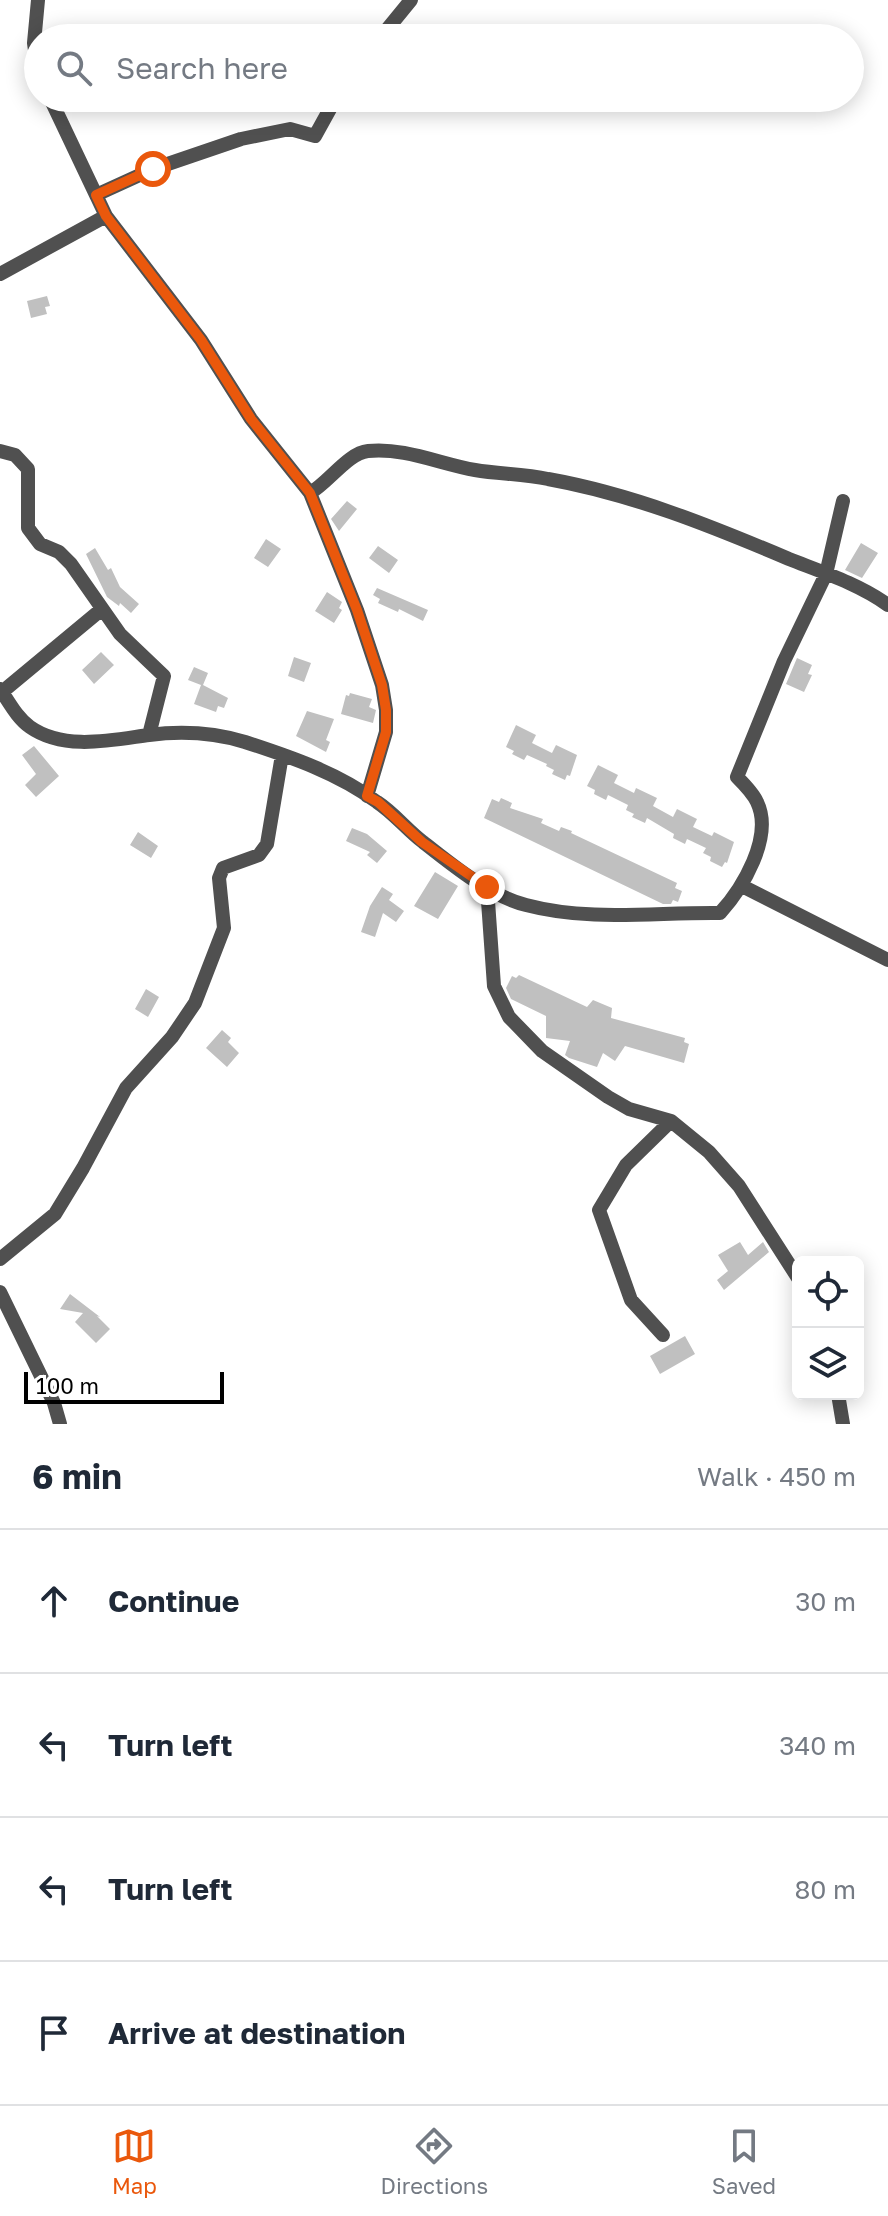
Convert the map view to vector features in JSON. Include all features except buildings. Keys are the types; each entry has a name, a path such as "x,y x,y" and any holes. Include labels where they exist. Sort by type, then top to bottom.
{"street":[{"path":"36,24 38,0"},
{"path":"391,24 411,0"},
{"path":"57,112 106,216 201,340 251,419 310,493 357,610 382,685 386,732 367,796"},
{"path":"96,195 153,169 241,139 290,129 315,136 328,112"},
{"path":"0,274 106,216"},
{"path":"0,451 15,455 28,469 28,528 40,544 59,552 71,564 120,634 164,676 149,735"},
{"path":"310,493 323,485 353,455 367,451 390,451 478,470 546,478 649,504 826,574 888,605"},
{"path":"102,609 1,690 14,711 30,727 51,736 77,741 119,741 149,735 194,733 241,741 322,768 378,802 422,842 487,887 524,905 586,916 720,913 742,886 758,848 761,827 759,804 737,777 784,661 826,574 843,501"},
{"path":"0,1259 55,1214 126,1088 172,1037 195,1003 224,928 219,878 223,868 259,855 267,844 282,755"},
{"path":"742,886 888,960"},
{"path":"487,887 494,986 509,1017 542,1051 608,1097 629,1109 671,1121 709,1152 739,1186 792,1269"},
{"path":"663,1335 631,1300 599,1210 626,1165 671,1121"},
{"path":"0,1292 54,1403 60,1424"},
{"path":"839,1400 843,1424"}],"route":[{"path":"153,169 96,195 106,216 201,340 251,419 310,493 357,610 382,685 386,732 367,796 378,802 422,842 487,887"}]}
